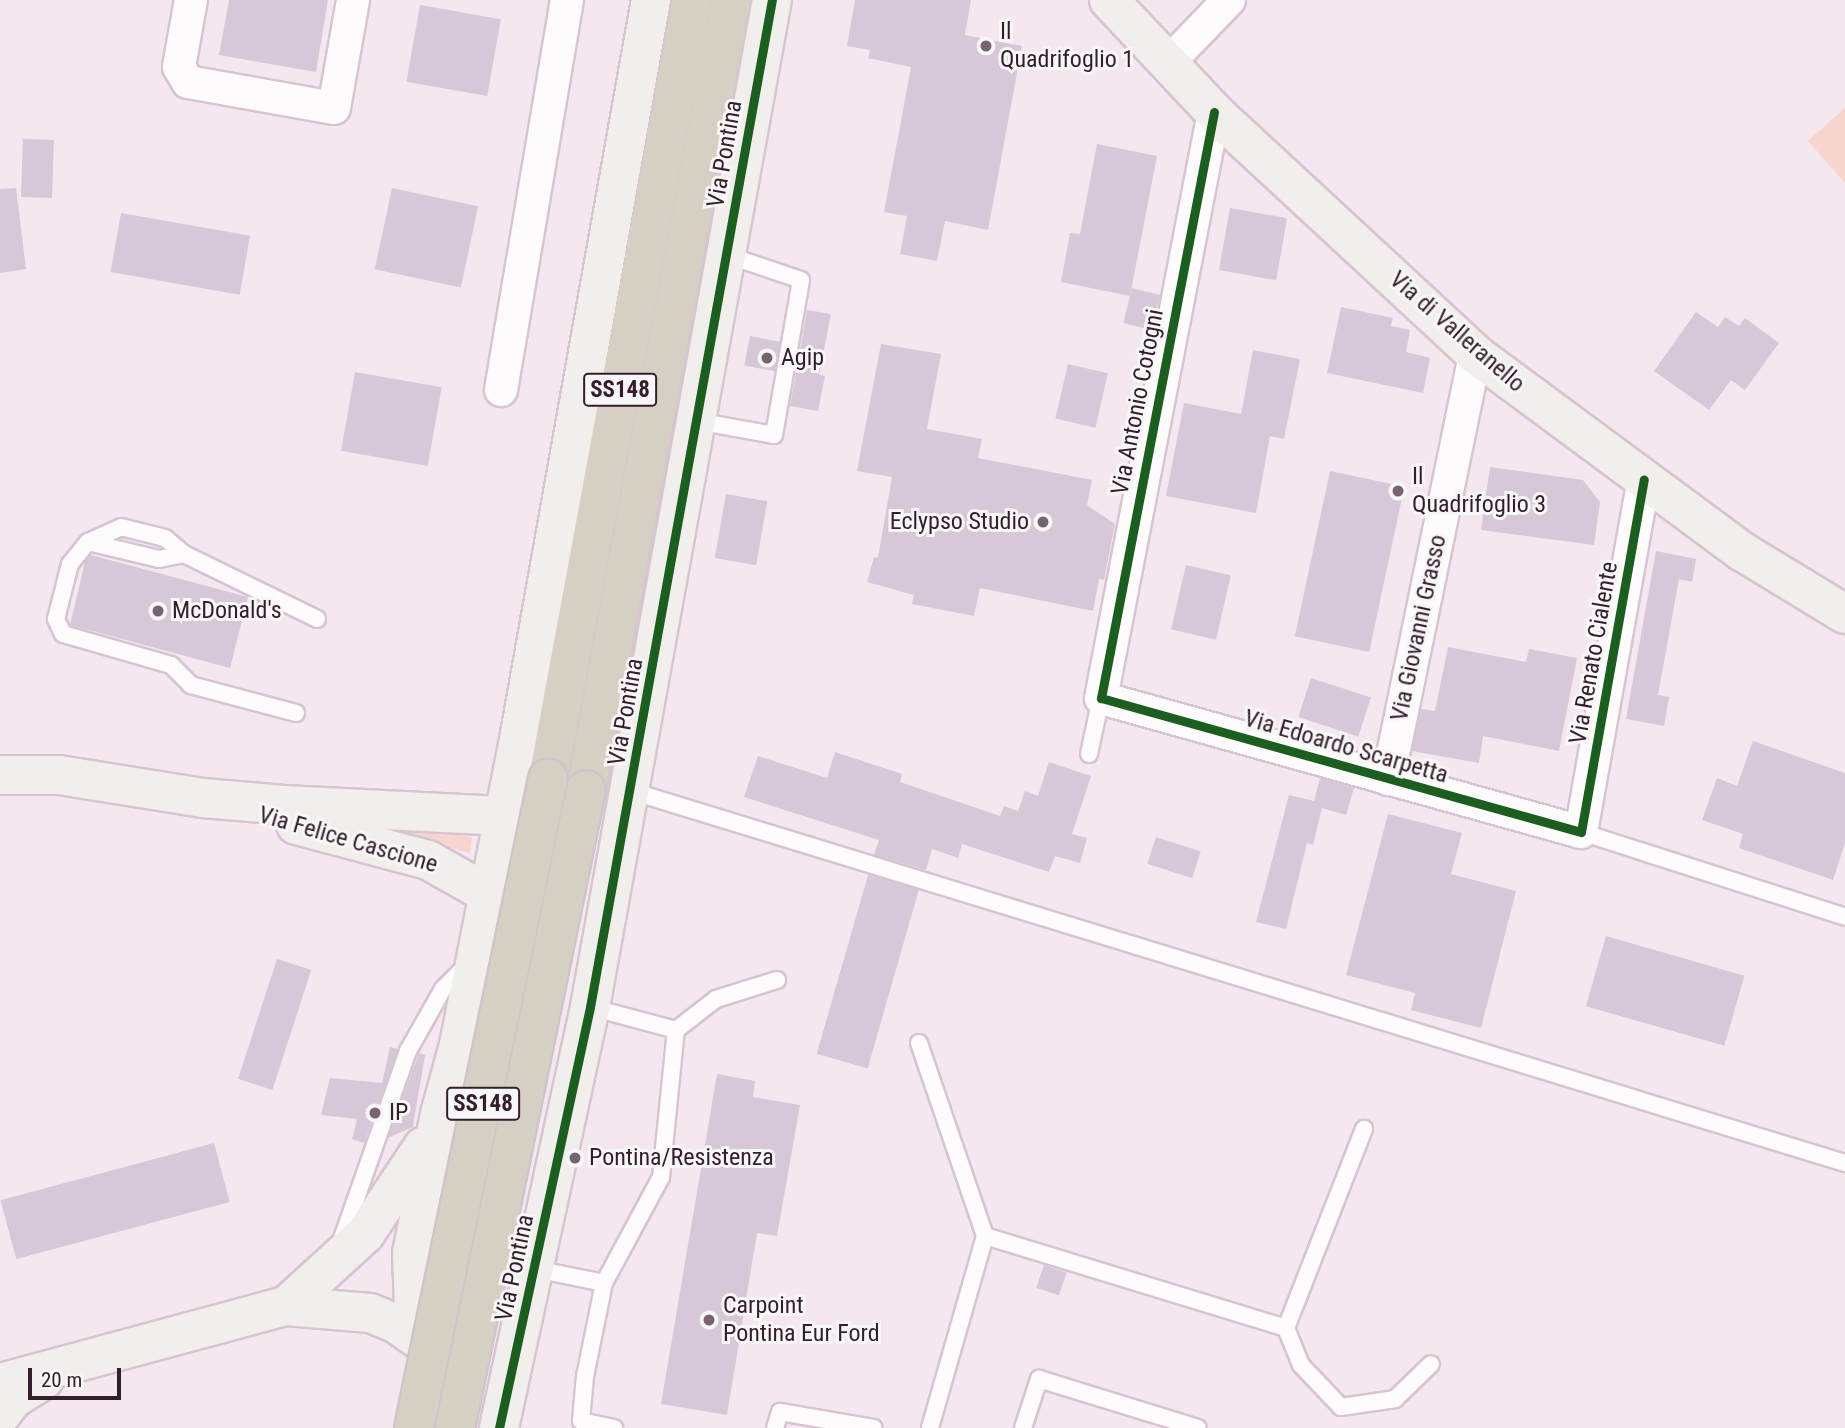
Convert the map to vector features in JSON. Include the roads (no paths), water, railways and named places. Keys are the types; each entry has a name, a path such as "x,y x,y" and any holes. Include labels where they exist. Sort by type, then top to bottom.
{"highway":[{"name":"SS148","path":"414,1428 548,779 692,0"},
{"name":"Via Pontina","path":"455,1428 586,790 731,0"}],"street":[{"path":"191,0 179,67 188,82 334,108 353,0"},
{"path":"501,390 567,0"},
{"path":"519,1341 488,1364 441,1355 414,1310 411,1267 440,1114 477,956 651,0"},
{"name":"Via Pontina","path":"501,1422 590,1007 772,0"},
{"name":"Via di Valleranello","path":"1110,0 1170,61 1214,112 1475,354 1743,552 1845,614"},
{"path":"1170,61 1230,0"},
{"name":"Via Antonio Cotogni","path":"1101,698 1214,112"},
{"name":"Via Giovanni Grasso","path":"1388,779 1475,354"},
{"name":"Via Renato Cialente","path":"1581,832 1644,480"},
{"name":"Via Edoardo Scarpetta","path":"1101,698 1581,832"},
{"name":"Via Felice Cascione","path":"0,775 59,775 203,798 374,812 503,816"},
{"name":"Via Felice Cascione","path":"203,798 428,860 488,894"},
{"path":"0,1383 286,1306 332,1266 388,1206 440,1114"},
{"name":"Via Pontina","path":"286,1306 370,1313 441,1355 485,1390 501,1422"},
{"path":"0,1416 13,1399 67,1366"}],"lane":[{"path":"697,421 774,435 801,280 727,256"},
{"path":"296,713 191,685 172,666 63,634 56,619 70,564 89,542 121,527 165,538 184,554 317,619"},
{"path":"1089,754 1101,698"},
{"path":"631,791 1845,1163"},
{"path":"1581,832 1845,917"},
{"path":"332,1266 408,1051 443,989 477,956"},
{"path":"614,1428 580,1424 604,1283 661,1177 676,1030 716,999 777,980"},
{"path":"590,1007 676,1030"},
{"path":"919,1043 985,1236 929,1428"},
{"path":"1364,1129 1286,1328 1301,1365 1341,1407 1395,1399 1431,1364"},
{"path":"985,1236 1286,1328"},
{"path":"535,1269 604,1283"},
{"path":"1023,1428 1039,1379 1198,1428"},
{"path":"775,1428 780,1412 874,1428"}],"place":[{"name":"Il Quadrifoglio 1","path":"986,46"},
{"name":"Agip","path":"767,358"},
{"name":"Il Quadrifoglio 3","path":"1398,491"},
{"name":"Eclypso Studio","path":"1043,522"},
{"name":"McDonald's","path":"158,611"},
{"name":"IP","path":"375,1113"},
{"name":"Pontina/Resistenza","path":"575,1158"},
{"name":"Carpoint Pontina Eur Ford","path":"709,1320"}]}
